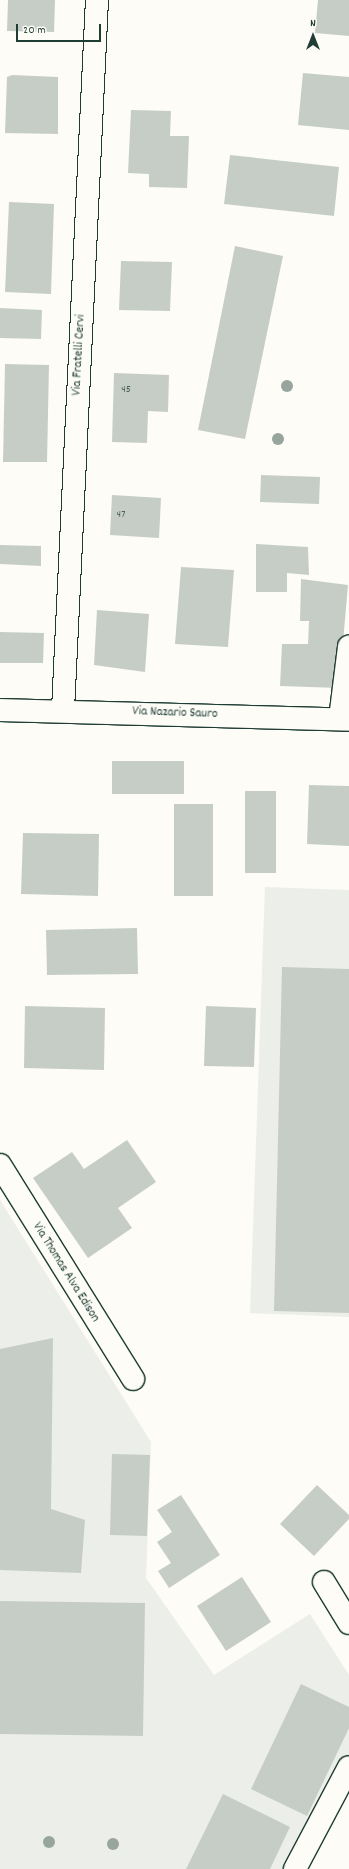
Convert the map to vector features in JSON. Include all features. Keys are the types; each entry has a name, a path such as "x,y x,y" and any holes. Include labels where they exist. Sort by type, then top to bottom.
{"street":[{"name":"Via Fratelli Cervi","path":"63,710 97,0"},
{"path":"345,719 349,647"},
{"name":"Via Nazario Sauro","path":"0,710 63,710 345,719"},
{"name":"Via Thomas Alva Edison","path":"0,1164 133,1379"},
{"path":"324,1582 349,1623"},
{"path":"295,1869 349,1767"}],"shaded area":[{"path":"265,887 349,890 349,1317 250,1313"},
{"path":"0,1200 151,1442 146,1578 214,1675 310,1614 349,1675 349,1786 304,1869 0,1869"}],"building":[{"path":"8,0 55,0 54,32 7,31"},
{"path":"318,0 349,0 349,36 315,33"},
{"path":"303,73 349,77 349,130 298,125"},
{"path":"12,75 58,77 58,134 5,133 7,77"},
{"path":"131,110 171,111 170,136 189,136 187,188 149,187 149,174 128,173"},
{"path":"230,155 339,167 334,216 224,204"},
{"path":"9,202 54,204 51,294 5,292"},
{"path":"235,246 283,256 245,439 198,430"},
{"path":"121,261 172,262 170,311 119,310"},
{"path":"0,308 42,310 41,339 0,338"},
{"path":"5,364 49,365 47,462 3,462"},
{"path":"114,373 169,375 168,412 148,411 147,443 112,442"},
{"path":"261,475 320,477 319,504 260,502"},
{"path":"112,495 161,498 159,538 110,535"},
{"path":"256,544 308,547 309,575 287,573 287,592 256,592"},
{"path":"0,545 41,546 41,566 0,564"},
{"path":"181,567 234,570 228,647 175,644"},
{"path":"301,579 348,585 339,688 280,686 282,644 308,644 309,621 300,621"},
{"path":"97,610 149,614 145,672 94,665"},
{"path":"0,632 44,633 43,663 0,663"},
{"path":"112,761 184,761 184,794 112,794"},
{"path":"309,785 349,786 349,846 307,844"},
{"path":"245,791 276,791 276,873 245,873"},
{"path":"174,804 213,804 213,896 174,896"},
{"path":"23,833 99,834 98,896 21,894"},
{"path":"137,928 138,974 47,975 46,930"},
{"path":"282,967 349,969 349,1313 274,1311"},
{"path":"25,1006 105,1008 104,1070 24,1068"},
{"path":"206,1006 256,1008 254,1067 204,1066"},
{"path":"127,1140 156,1182 118,1208 132,1228 88,1258 33,1178 72,1152 84,1169"},
{"path":"53,1338 51,1509 85,1520 81,1573 0,1570 0,1349"},
{"path":"112,1454 150,1455 147,1536 110,1535"},
{"path":"317,1485 349,1515 349,1519 314,1556 280,1524"},
{"path":"181,1495 220,1555 169,1588 158,1571 171,1563 157,1542 172,1532 157,1510"},
{"path":"242,1577 271,1622 226,1651 197,1606"},
{"path":"0,1601 145,1603 143,1736 0,1734"},
{"path":"301,1684 349,1707 349,1728 307,1816 251,1789"},
{"path":"223,1794 290,1827 270,1869 186,1869"}]}
